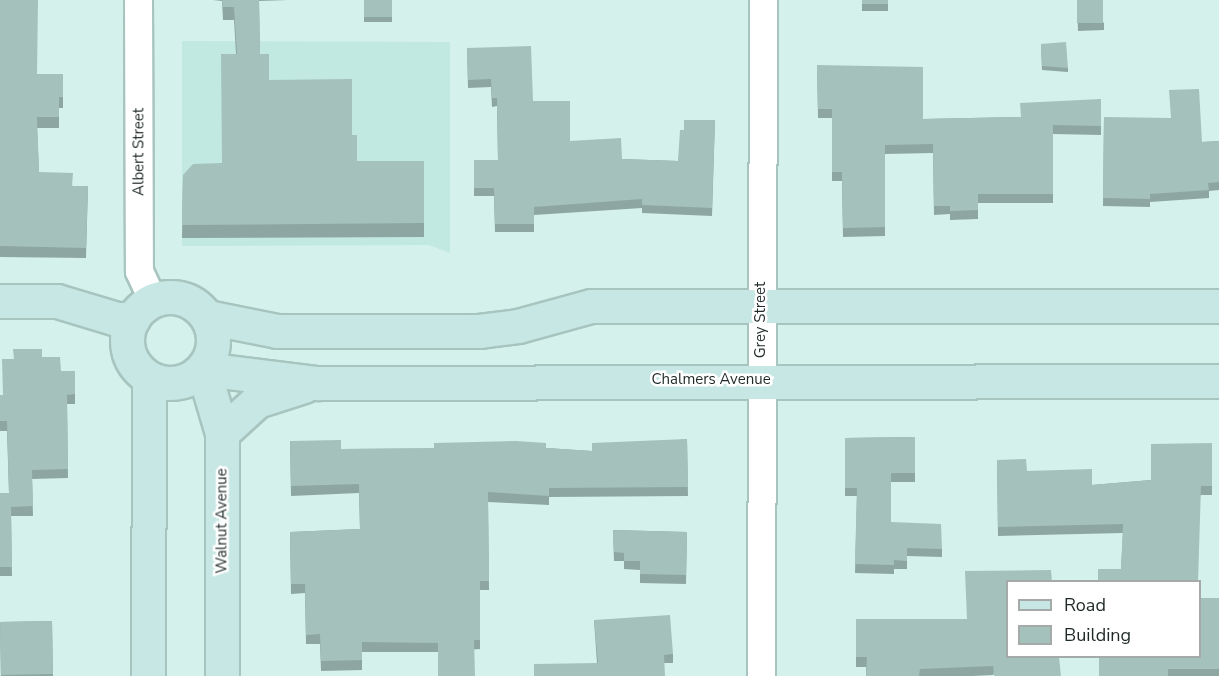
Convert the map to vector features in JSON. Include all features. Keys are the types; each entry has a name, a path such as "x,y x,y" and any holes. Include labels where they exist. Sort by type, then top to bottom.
{"street":[{"name":"Albert Street","path":"138,0 139,271 143,310"},
{"name":"Grey Street","path":"761,676 763,0"},
{"path":"0,301 57,301 117,319 178,297 189,301 207,318 214,344 203,369 178,383 149,378 131,358 128,331 143,310"},
{"path":"207,318 277,331 479,331 518,326 591,306 1219,306"},
{"name":"Chalmers Avenue","path":"203,369 317,383 761,379 1219,381"},
{"name":"Walnut Avenue","path":"203,369 222,433 222,676"},
{"path":"148,676 149,378"},
{"path":"222,433 257,401 317,383"}],"shaded area":[{"path":"182,41 450,42 450,253 429,245 182,246"}],"building":[{"path":"0,0 38,0 37,74 63,74 63,97 59,97 59,117 37,117 39,172 73,173 72,186 88,186 86,248 0,246"},
{"path":"222,0 259,0 260,54 269,54 269,80 352,79 352,135 357,135 357,161 424,161 424,223 182,225 183,175 193,164 222,163 221,54 237,54 234,7 223,7"},
{"path":"364,0 392,0 392,17 364,17"},
{"path":"862,0 888,0 888,4 862,4"},
{"path":"1077,0 1103,0 1103,23 1077,23"},
{"path":"1066,42 1068,68 1042,66 1041,44"},
{"path":"531,46 533,101 570,101 570,141 621,138 622,159 678,161 680,130 684,130 684,120 715,120 712,208 642,205 642,199 534,207 534,224 495,224 494,188 474,188 474,160 498,160 497,98 492,98 491,79 468,80 467,48"},
{"path":"817,65 923,67 923,119 1021,117 1020,103 1101,99 1101,126 1053,125 1053,194 978,194 978,210 950,211 950,206 934,206 933,144 885,145 885,227 843,228 842,172 832,172 832,109 818,109"},
{"path":"1199,89 1202,142 1219,141 1219,182 1208,183 1209,190 1150,194 1150,199 1103,198 1104,117 1171,118 1169,90"},
{"path":"13,349 42,349 42,357 60,357 61,371 75,371 75,394 67,395 68,469 32,470 33,506 11,507 12,567 0,567 0,493 9,493 7,421 0,421 0,395 3,395 2,359 14,359"},
{"path":"915,437 915,473 891,473 891,522 941,524 942,549 907,548 907,561 894,560 894,565 855,564 857,488 845,488 845,438"},
{"path":"687,439 688,487 549,488 549,496 488,492 489,581 480,581 480,640 474,640 475,676 438,676 438,643 362,642 362,660 321,661 320,634 306,635 305,584 291,584 290,532 360,529 359,484 291,486 290,441 341,440 341,449 434,448 434,443 516,441 546,443 546,448 592,451 592,443"},
{"path":"1212,443 1212,486 1201,486 1198,580 1098,580 1098,569 1121,569 1123,524 998,527 997,460 1026,459 1027,471 1092,469 1092,485 1151,480 1151,444"},
{"path":"613,530 687,532 686,575 640,574 640,561 624,561 624,553 614,552"},
{"path":"1051,570 1052,580 1006,580 1006,658 1059,658 1061,676 994,676 993,666 920,669 919,676 866,676 867,657 856,657 856,619 967,619 965,571"},
{"path":"1201,598 1219,598 1219,669 1168,669 1168,676 1099,676 1099,658 1201,658"},
{"path":"670,615 673,654 664,655 665,676 534,676 534,664 598,663 594,620"},
{"path":"52,621 53,674 1,675 0,622"}]}
